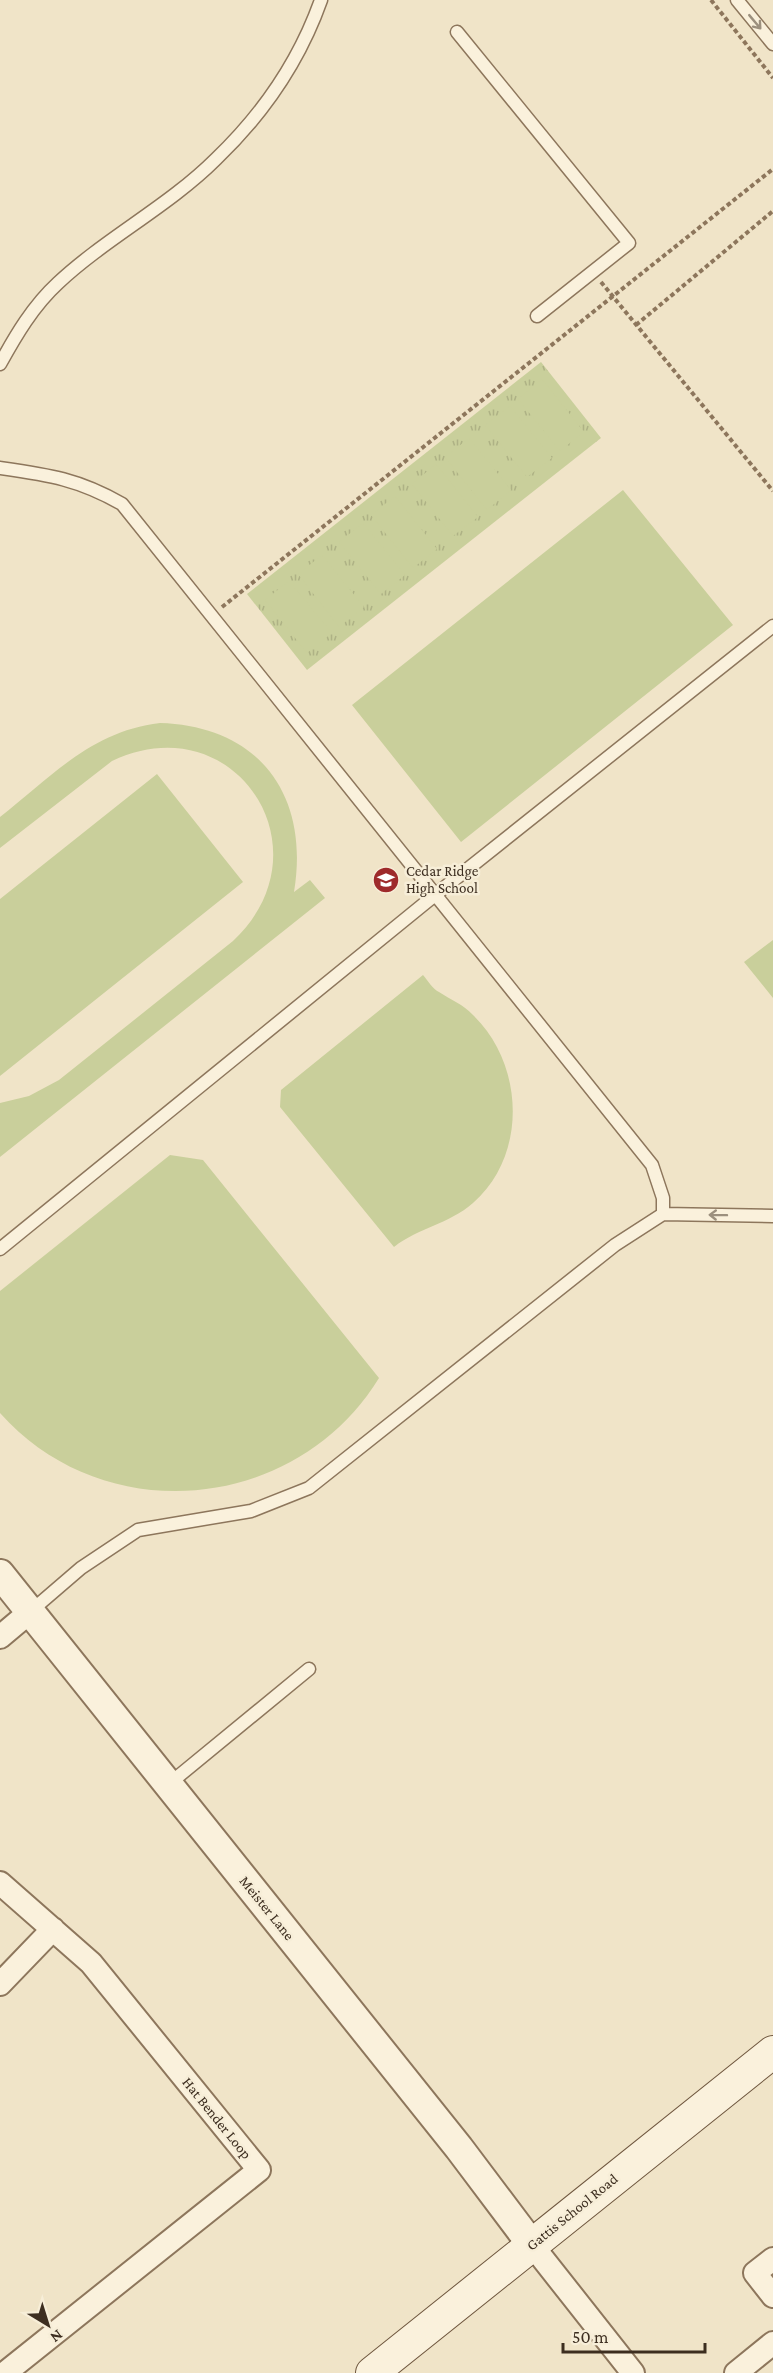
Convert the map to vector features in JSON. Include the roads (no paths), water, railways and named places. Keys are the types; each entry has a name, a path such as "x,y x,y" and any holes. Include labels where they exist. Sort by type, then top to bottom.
{"main road":[{"name":"Gattis School Road","path":"372,2373 773,2052"}],"street":[{"name":"Meister Lane","path":"0,1574 452,2139 532,2245"},
{"path":"0,1637 31,1611"},
{"name":"Hat Bender Loop","path":"0,1883 91,1963 259,2170 5,2373"},
{"path":"0,1984 53,1929"},
{"path":"532,2245 633,2373"},
{"path":"773,2259 755,2273 773,2296"},
{"path":"736,2373 773,2343"}],"lane":[{"path":"0,364 24,321 58,283 215,160 257,116 291,68 321,0"},
{"path":"737,0 773,44"},
{"path":"457,32 629,243 537,316"},
{"path":"0,468 62,477 91,486 122,504 652,1165 663,1198 663,1214"},
{"path":"0,1249 435,894 773,626"},
{"path":"31,1611 81,1568 138,1530 251,1511 309,1488 615,1245 663,1214 773,1216"},
{"path":"168,1784 309,1669"}],"place":[{"name":"Cedar Ridge High School","path":"386,880"}]}
